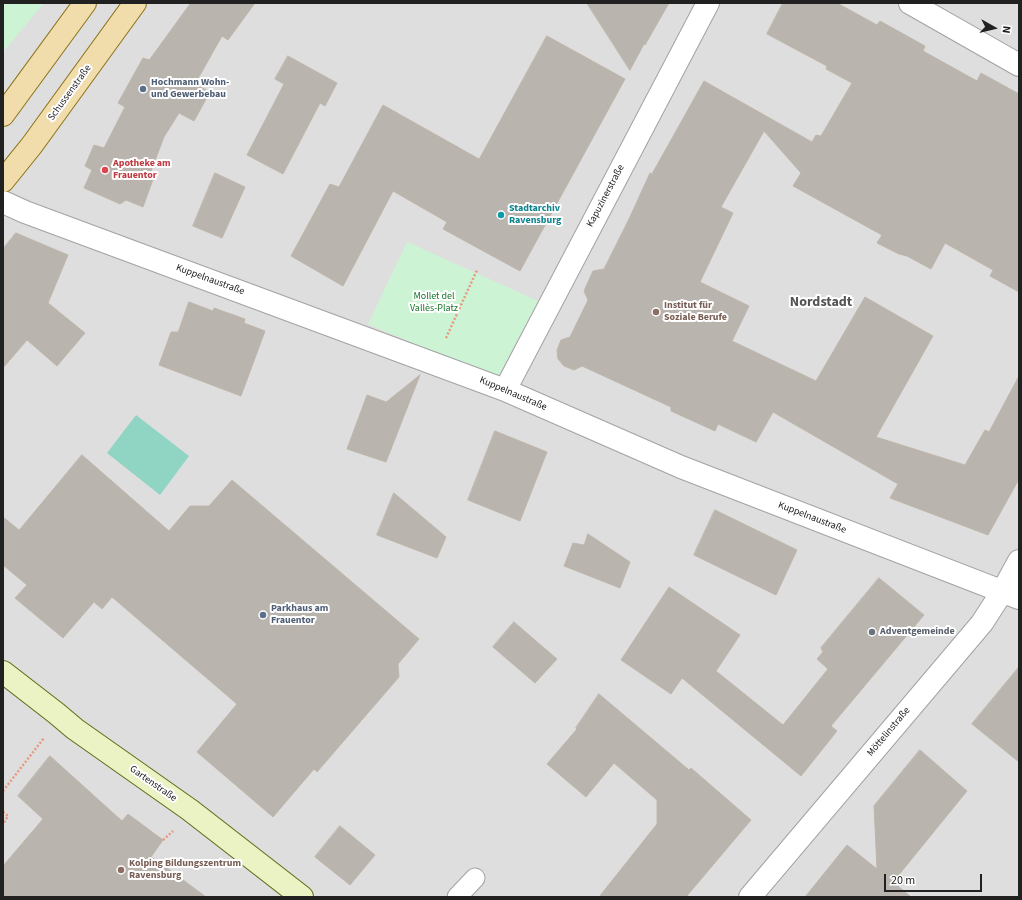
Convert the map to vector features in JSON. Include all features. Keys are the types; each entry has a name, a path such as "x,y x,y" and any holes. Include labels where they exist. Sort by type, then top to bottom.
{"main road":[{"path":"3,115 85,3"},
{"name":"Schussenstraße","path":"3,181 32,145 135,3"},
{"name":"Gartenstraße","path":"3,672 75,729 190,810 302,897"}],"street":[{"name":"Kapuzinerstraße","path":"505,390 708,3"},
{"path":"910,3 1019,66"},
{"name":"Kuppelnaustraße","path":"3,202 25,212 505,390 680,467 1011,595"},
{"name":"Möttelinstraße","path":"750,897 982,623 1011,595 1019,561"}],"lane":[{"path":"457,897 475,878"}],"path":[{"path":"434,364 477,270"},
{"path":"3,791 50,731 56,713"},
{"path":"3,812 8,816 3,824"}],"shaded area":[{"path":"3,3 1019,3 1019,897 3,897"}],"green space":[{"path":"3,3 44,3 3,52"},
{"name":"Mollet del Vallès-Platz","path":"407,242 538,301 497,379 368,324"},
{"path":"136,415 189,456 160,495 107,453"}],"building":[{"path":"191,3 255,3 228,40 222,36 195,84 210,92 194,121 179,113 164,137 151,171 155,174 143,207 126,200 120,204 84,188 92,170 85,166 94,145 104,148 125,107 118,103 143,58 149,60"},
{"path":"587,3 669,3 630,70"},
{"path":"783,3 837,3 877,25 880,21 925,46 923,51 977,81 981,73 1019,94 1019,292 990,276 993,270 945,243 931,269 907,256 899,254 877,243 882,235 793,186 801,173 764,131 721,207 733,213 700,282 749,306 732,341 816,381 865,297 933,336 876,437 965,465 985,430 989,432 1019,376 1019,479 988,535 890,498 898,484 773,412 756,442 718,424 715,431 671,411 671,407 582,366 574,370 564,366 558,359 557,350 561,340 570,337 588,300 584,291 593,271 604,269 650,173 652,174 704,81 812,142 816,135 821,136 852,83 826,69 827,66 767,34"},
{"path":"547,36 625,79 520,271 443,229 447,222 393,191 343,286 291,256 330,184 339,187 383,105 479,159"},
{"path":"288,56 337,83 325,106 320,103 283,174 247,155 284,84 275,79"},
{"path":"215,173 245,187 222,238 193,226"},
{"path":"16,233 68,255 48,303 85,333 57,366 27,340 3,368 3,249"},
{"path":"189,302 213,311 214,308 245,319 244,323 265,331 241,396 159,365 171,332 178,332"},
{"path":"420,375 386,462 347,449 367,395 386,402"},
{"path":"495,431 547,452 520,521 468,500"},
{"name":"Parkhaus am Frauentor","path":"82,455 169,531 190,506 209,506 232,480 419,639 398,664 399,677 317,772 314,769 273,817 197,752 237,704 112,597 102,609 94,602 63,638 15,598 27,585 3,565 3,517 19,530"},
{"path":"394,493 446,537 437,558 377,535"},
{"path":"715,510 797,550 776,595 694,555"},
{"path":"588,534 630,562 620,588 564,566 573,543 584,545"},
{"path":"879,578 924,615 831,726 837,731 801,776 682,678 671,694 621,660 669,587 740,635 716,671 783,725 828,669 817,659 823,652 821,648"},
{"path":"514,622 557,659 535,683 493,647"},
{"path":"1019,667 1019,762 972,724"},
{"path":"599,694 689,770 691,768 751,820 686,897 599,897 657,824 657,800 614,763 586,797 547,764 577,729 576,728"},
{"path":"920,750 967,791 893,882 911,897 805,897 847,845 877,869 874,806"},
{"path":"50,756 122,821 128,814 163,840 151,857 206,897 3,897 3,866 43,819 18,796"},
{"path":"340,826 375,855 350,885 315,857"}],"place":[{"name":"Hochmann Wohn- und Gewerbebau","path":"143,89"},
{"name":"Apotheke am Frauentor","path":"105,170"},
{"name":"Stadtarchiv Ravensburg","path":"501,215"},
{"name":"Institut für Soziale Berufe","path":"656,312"},
{"name":"Parkhaus am Frauentor","path":"263,615"},
{"name":"Adventgemeinde","path":"872,632"},
{"name":"Kolping Bildungszentrum Ravensburg","path":"121,870"}],"district":[{"name":"Nordstadt","path":"821,303"}]}
